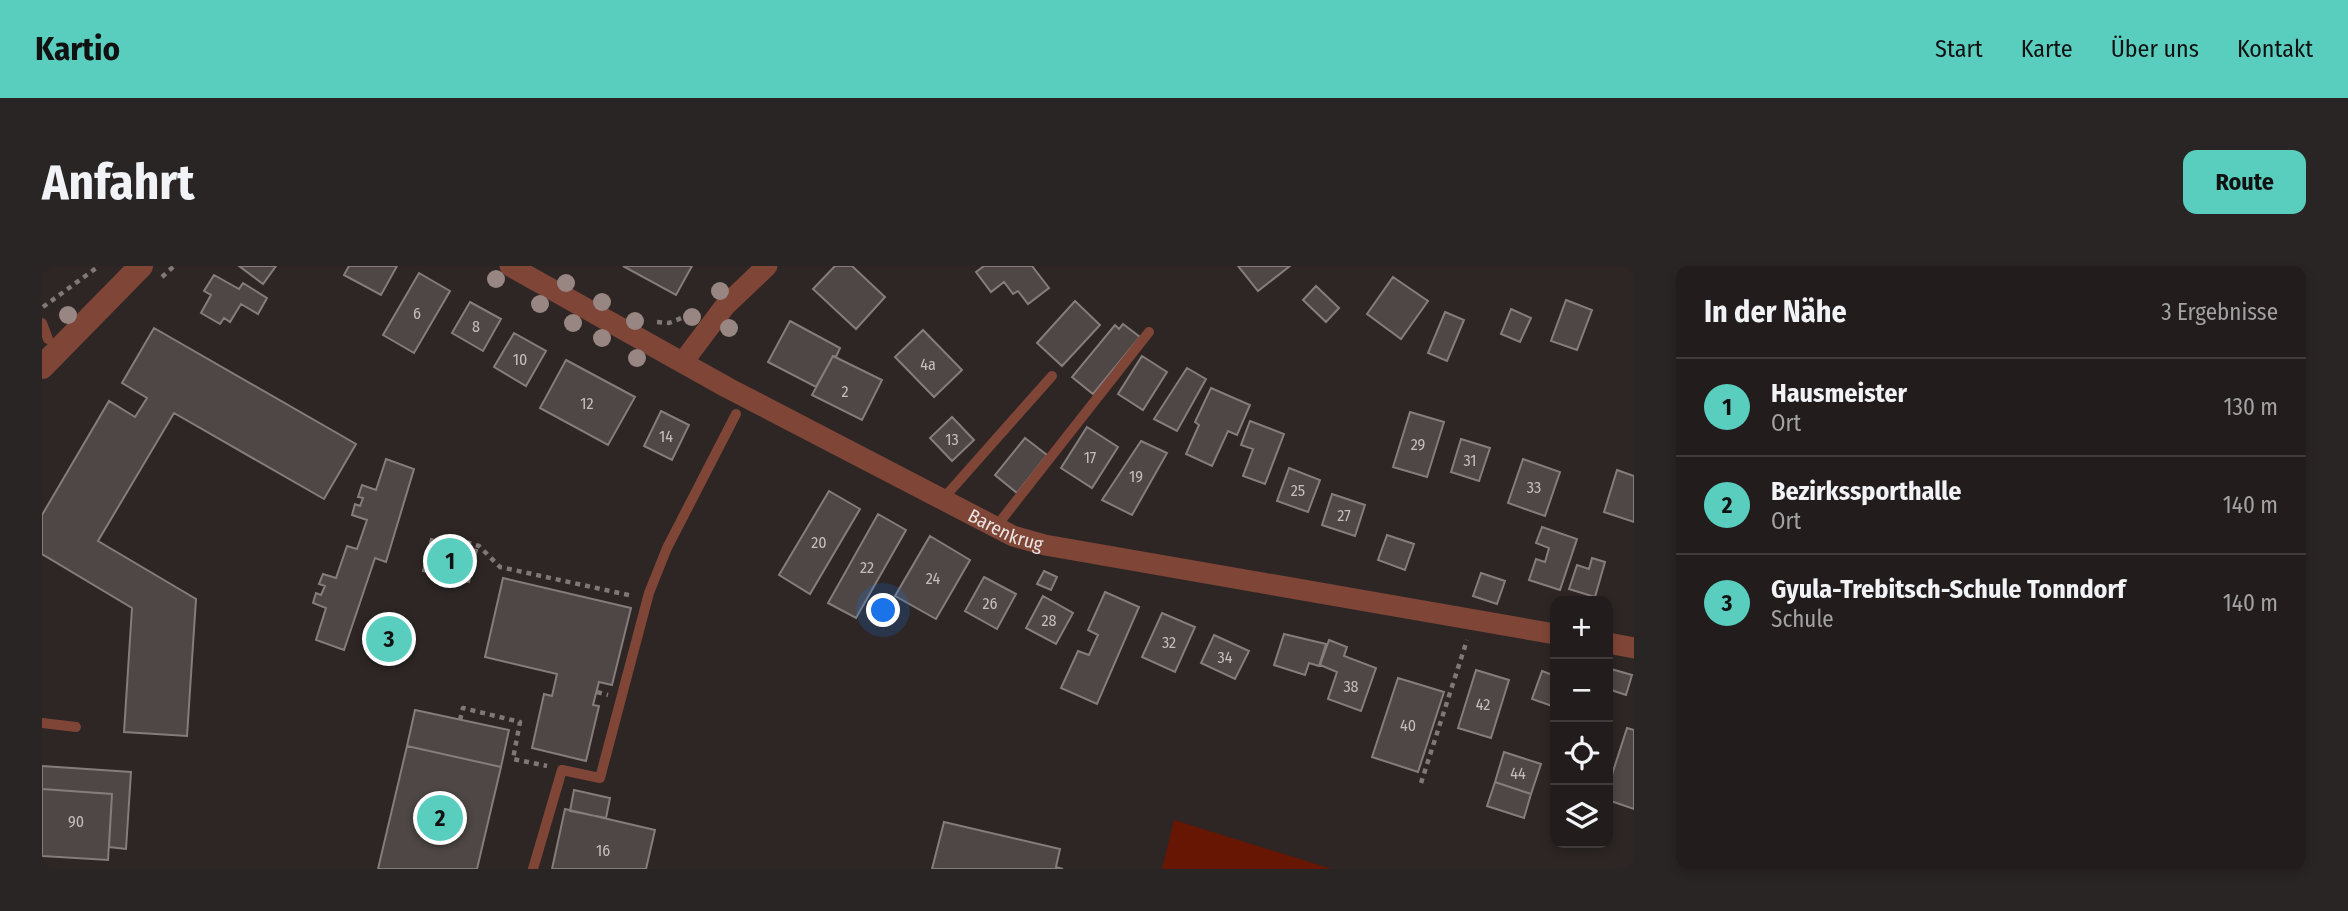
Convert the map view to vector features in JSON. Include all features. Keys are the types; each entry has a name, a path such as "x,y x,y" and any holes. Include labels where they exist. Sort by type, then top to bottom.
{"street":[{"path":"42,367 141,266"},
{"name":"Barenkrug","path":"510,266 683,362 995,528 1038,543 1550,633"},
{"path":"683,362 725,306 767,266"},
{"path":"44,334 83,326"},
{"path":"1613,644 1634,648"}],"lane":[{"path":"995,528 1149,332"},
{"path":"942,500 1052,376"},
{"path":"533,869 562,770 600,778 647,600 667,548 736,414"},
{"path":"42,723 76,727"}],"path":[{"path":"42,307 99,266"},
{"path":"648,321 669,323 693,312"},
{"path":"452,544 453,538 479,546 500,567 647,600"},
{"path":"1421,783 1474,619"},
{"path":"460,720 463,708 520,722 513,759 562,770"}],"shaded area":[{"path":"1174,820 1332,869 1162,869"}],"building":[{"path":"239,266 276,266 263,284"},
{"path":"349,266 397,266 381,295 344,275"},
{"path":"623,266 692,266 676,295"},
{"path":"835,266 852,266 885,297 856,329 813,289"},
{"path":"984,266 1032,266 1049,288 1028,304 1018,291 1013,294 1004,282 991,292 976,272"},
{"path":"1238,266 1290,266 1258,291"},
{"path":"419,273 450,291 414,353 383,335"},
{"path":"214,275 239,289 243,283 267,298 258,314 241,304 230,322 224,318 220,324 201,313 211,295 204,291"},
{"path":"1393,277 1428,301 1401,339 1367,314"},
{"path":"1316,286 1339,308 1326,322 1303,300"},
{"path":"1566,300 1592,310 1577,350 1551,341"},
{"path":"1075,301 1100,325 1062,366 1037,343"},
{"path":"470,302 501,319 483,351 452,333"},
{"path":"1511,309 1531,318 1520,342 1501,334"},
{"path":"1445,312 1464,320 1447,361 1428,353"},
{"path":"790,321 840,348 816,387 768,362"},
{"path":"1123,324 1140,337 1093,394 1072,377 1115,325 1119,329"},
{"path":"154,328 356,444 324,499 174,413 98,541 196,599 187,736 124,732 132,608 42,554 42,515 109,401 135,417 147,398 122,383"},
{"path":"923,330 962,370 934,397 895,357"},
{"path":"514,333 546,351 526,386 494,367"},
{"path":"833,356 882,380 862,420 812,395"},
{"path":"1142,356 1167,372 1143,410 1118,394"},
{"path":"566,360 635,397 608,445 540,408"},
{"path":"1187,368 1206,379 1177,431 1154,419"},
{"path":"1211,388 1250,405 1237,435 1228,431 1212,466 1186,454 1199,425 1195,422"},
{"path":"661,411 689,425 672,460 644,446"},
{"path":"1410,412 1444,422 1427,477 1393,467"},
{"path":"952,417 974,440 952,461 930,438"},
{"path":"1250,421 1284,434 1265,484 1243,476 1253,449 1241,445"},
{"path":"1087,427 1118,447 1092,488 1061,468"},
{"path":"1025,438 1047,455 1017,493 995,475"},
{"path":"1461,439 1490,448 1479,481 1451,472"},
{"path":"1141,441 1167,453 1132,515 1102,500"},
{"path":"386,459 414,469 386,562 375,558 344,650 316,640 326,608 313,603 316,593 321,595 325,586 319,584 323,574 336,578 347,546 357,549 367,520 352,515 355,504 360,506 363,498 358,497 362,485 376,490"},
{"path":"1523,459 1560,472 1545,516 1508,503"},
{"path":"1289,468 1320,480 1308,512 1277,501"},
{"path":"1617,470 1634,476 1634,522 1604,512"},
{"path":"829,491 860,509 810,594 779,575"},
{"path":"1332,494 1365,505 1355,536 1322,525"},
{"path":"878,514 906,530 856,618 828,603"},
{"path":"1542,527 1577,539 1560,590 1529,580 1536,559 1545,562 1549,548 1536,543"},
{"path":"1387,535 1414,544 1405,570 1378,560"},
{"path":"930,536 970,560 936,619 895,596"},
{"path":"431,539 477,550 469,582 423,571"},
{"path":"1592,558 1605,562 1595,596 1569,589 1577,565 1589,569"},
{"path":"1044,571 1057,577 1051,590 1037,584"},
{"path":"1481,573 1505,581 1497,604 1473,596"},
{"path":"984,577 1016,594 997,629 965,611"},
{"path":"503,578 631,608 612,685 599,682 593,705 599,706 586,761 532,748 544,694 552,696 557,674 485,657"},
{"path":"1105,592 1139,607 1097,704 1061,688 1078,651 1089,655 1098,635 1088,630"},
{"path":"1043,596 1073,613 1056,644 1026,628"},
{"path":"1162,613 1195,627 1175,672 1142,657"},
{"path":"1284,634 1326,644 1319,666 1309,663 1305,675 1274,665"},
{"path":"1214,635 1249,651 1235,679 1201,663"},
{"path":"1329,640 1347,647 1344,656 1376,668 1361,711 1328,699 1337,672 1320,665"},
{"path":"1476,670 1509,680 1491,738 1458,728"},
{"path":"1613,670 1632,675 1626,695 1613,691"},
{"path":"1542,671 1550,674 1550,705 1532,699"},
{"path":"1398,678 1444,692 1418,772 1372,757"},
{"path":"415,710 509,730 501,767 407,746"},
{"path":"1627,728 1634,730 1634,809 1613,802 1613,771"},
{"path":"407,746 501,767 477,869 378,869"},
{"path":"1504,752 1541,764 1531,794 1495,782"},
{"path":"42,766 131,772 126,849 109,847 112,794 42,789"},
{"path":"1495,782 1531,794 1524,818 1487,806"},
{"path":"42,789 112,794 108,860 42,856"},
{"path":"574,790 610,798 606,818 570,811"},
{"path":"565,809 655,830 646,869 552,869"},
{"path":"944,822 1060,849 1056,867 1063,869 932,869"}],"place":[{"name":"Hausmeister","path":"450,561"},
{"name":"Gyula-Trebitsch-Schule Tonndorf","path":"389,639"},
{"name":"Bezirkssporthalle","path":"440,818"}]}
